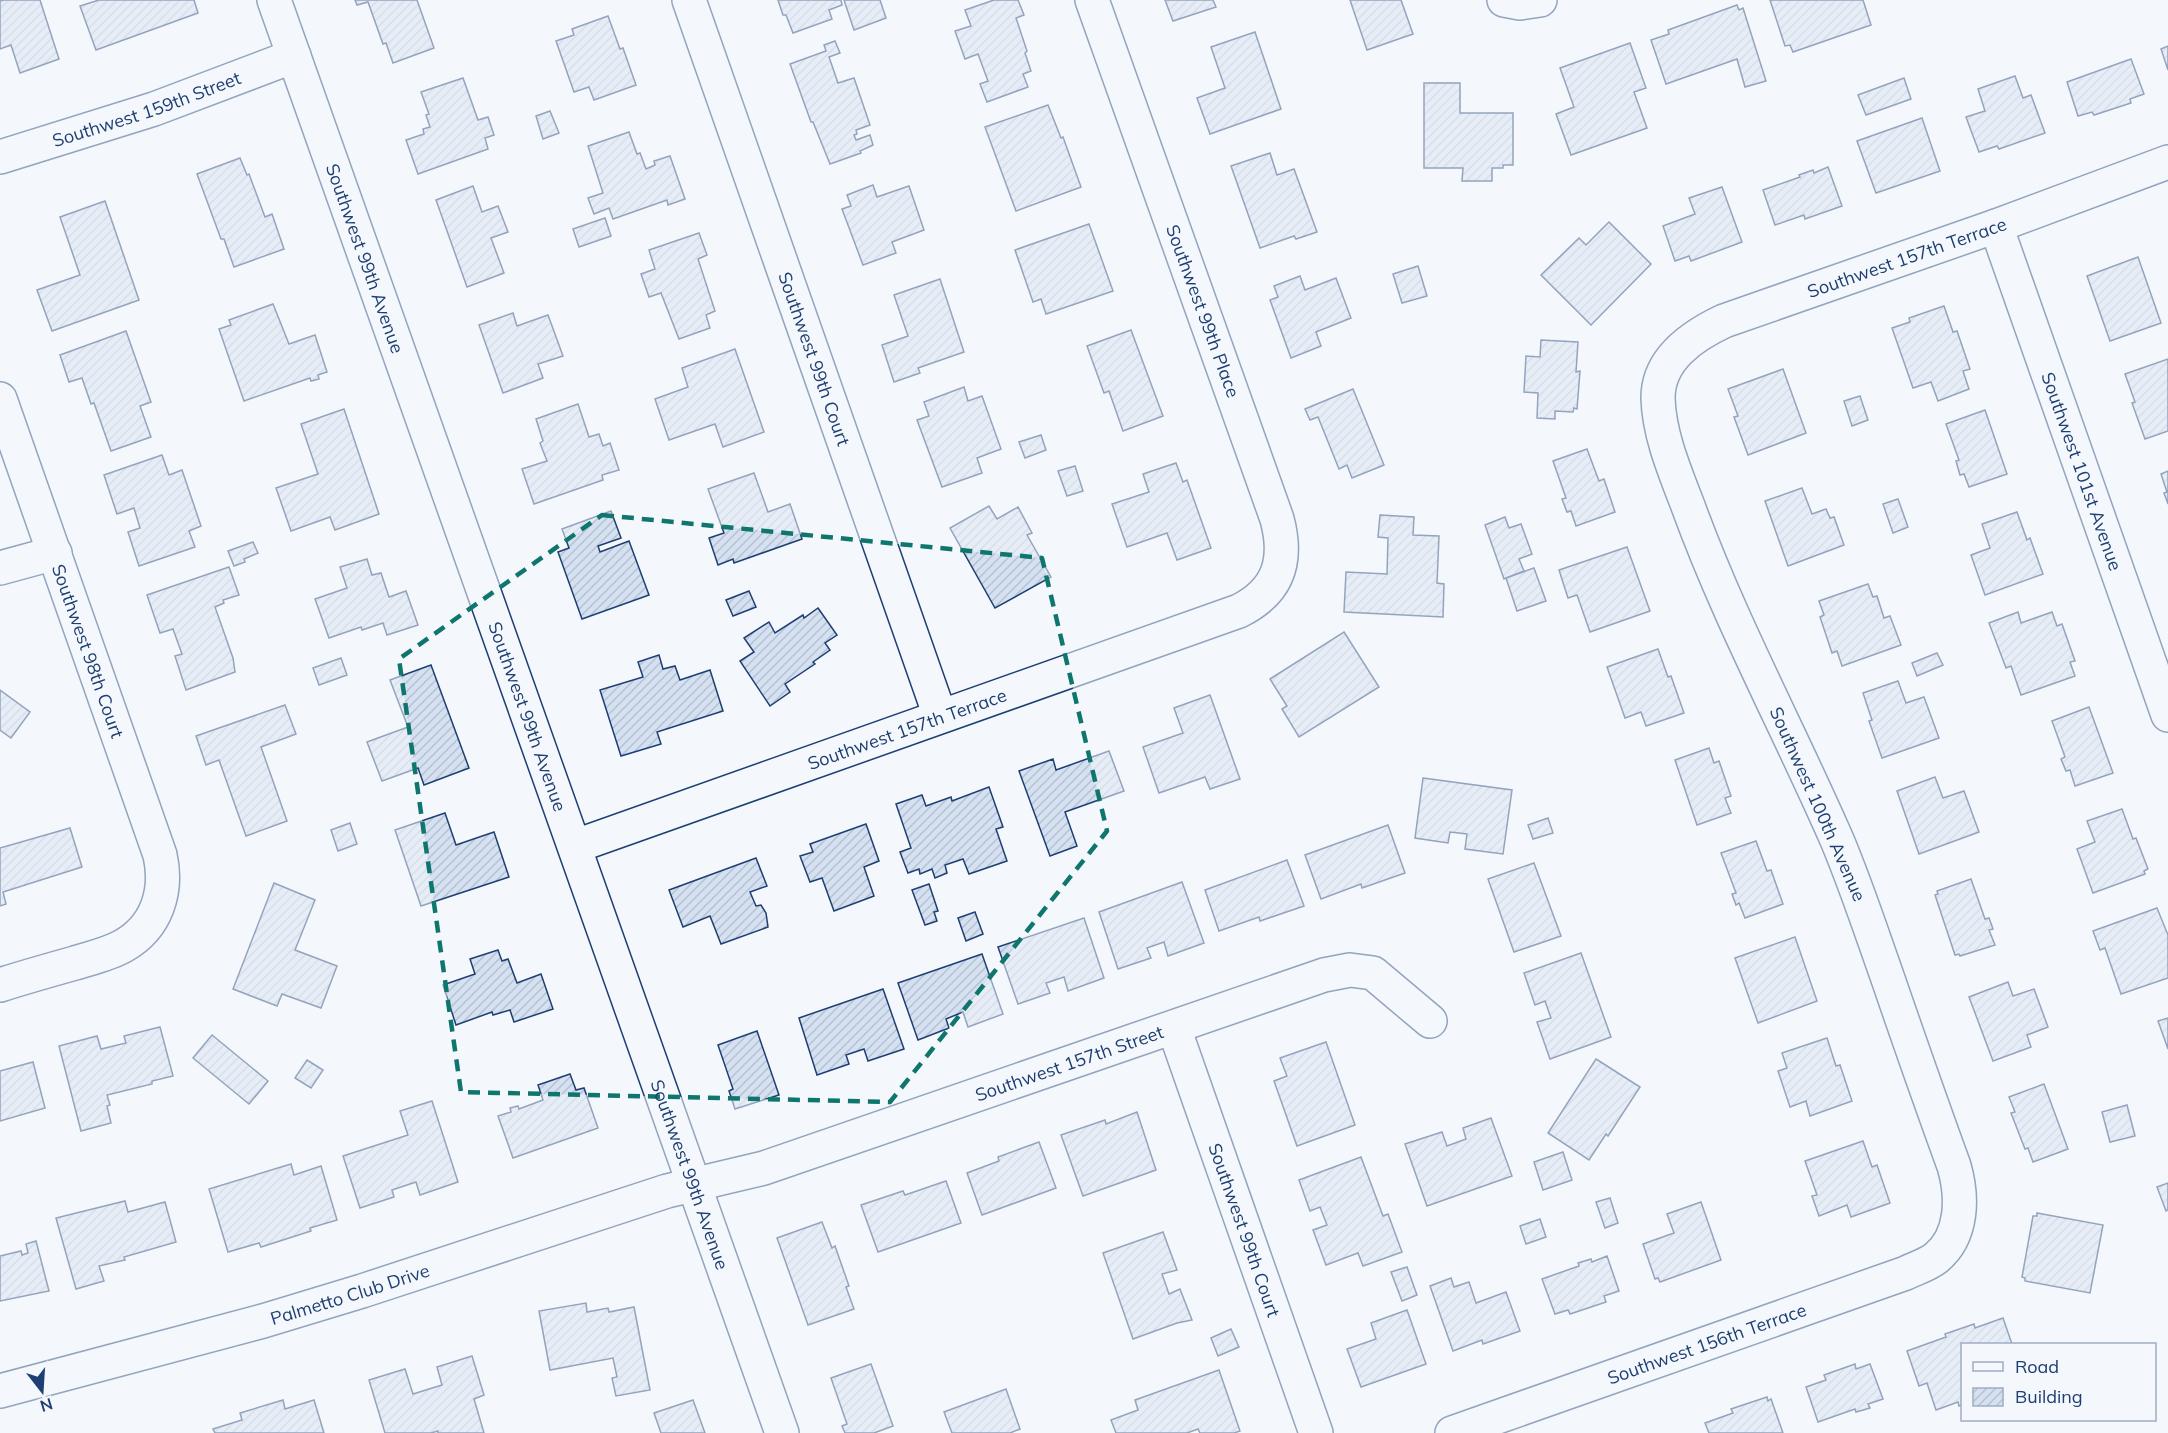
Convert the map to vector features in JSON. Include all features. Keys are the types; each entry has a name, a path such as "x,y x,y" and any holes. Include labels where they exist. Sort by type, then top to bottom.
{"street":[{"name":"Southwest 99th Avenue","path":"274,0 576,846 782,1433"},
{"name":"Southwest 99th Court","path":"688,0 940,716"},
{"name":"Southwest 99th Place","path":"1092,0 1280,532 1281,559 1275,578 1262,597 1239,611"},
{"path":"1504,0 1520,3 1540,0"},
{"name":"Southwest 159th Street","path":"0,158 154,109 294,56"},
{"name":"Southwest 157th Terrace","path":"1661,376 1684,345 1702,332 1724,321 1996,226 2168,162"},
{"name":"Southwest 101st Avenue","path":"1996,226 2168,715"},
{"name":"Southwest 100th Avenue","path":"1661,376 1658,396 1660,417 1665,440 1687,505 1733,617 1841,852 1954,1166 1960,1202 1958,1220 1952,1237"},
{"name":"Southwest 98th Court","path":"0,399 160,855 163,879 159,904 146,927 121,947 0,985"},
{"path":"0,568 55,553"},
{"name":"Southwest 157th Terrace","path":"576,846 1239,611"},
{"name":"Southwest 157th Street","path":"696,1185 764,1168 1324,975 1350,970 1373,973 1430,1021"},
{"name":"Southwest 99th Court","path":"1174,1028 1316,1433"},
{"name":"Palmetto Club Drive","path":"0,1391 263,1321 394,1281 653,1195 696,1185"},
{"name":"Southwest 156th Terrace","path":"1452,1433 1906,1273 1936,1257 1952,1237"}],"highlighted area":[{"path":"602,515 1042,558 1107,831 890,1102 461,1092 399,659"}],"building":[{"path":"40,0 59,59 20,73 11,45 0,49 0,1"},
{"path":"99,0 194,0 198,13 96,50 80,6"},
{"path":"355,0 417,0 434,48 393,63 386,43 383,44 368,2 357,5"},
{"path":"778,0 841,0 842,5 829,10 832,19 793,33"},
{"path":"844,0 880,0 886,18 854,30"},
{"path":"994,0 1018,0 1024,15 1016,18 1031,71 1023,74 1028,87 987,102 980,84 988,81 978,54 965,59 955,31 971,26 965,10"},
{"path":"1165,0 1213,0 1216,7 1173,21"},
{"path":"1350,0 1401,0 1413,34 1367,50"},
{"path":"1770,0 1863,0 1871,25 1793,52 1790,45 1785,46"},
{"path":"1737,5 1739,10 1743,8 1766,81 1745,87 1737,59 1666,84 1651,40 1669,34 1668,30"},
{"path":"608,16 620,49 623,48 636,85 594,100 589,87 574,92 556,41 574,35 572,29"},
{"path":"1255,32 1281,109 1210,134 1197,98 1225,88 1211,47"},
{"path":"835,41 840,53 829,57 838,83 854,78 870,125 856,130 857,134 854,135 856,140 870,135 873,145 860,151 861,153 830,164 813,122 811,122 790,64 826,51 824,45"},
{"path":"1630,43 1646,88 1634,92 1647,128 1571,155 1556,114 1574,107 1560,68"},
{"path":"2168,46 2168,70 2161,49"},
{"path":"2131,59 2144,94 2130,99 2131,103 2094,115 2092,112 2078,116 2067,82"},
{"path":"2015,76 2023,98 2031,95 2045,133 1999,149 1997,146 1979,152 1966,117 1985,111 1978,89"},
{"path":"463,78 478,120 488,117 494,135 485,138 488,149 418,174 406,140 424,134 423,129 430,127 426,115 429,114 421,92"},
{"path":"1904,78 1911,99 1866,115 1858,95"},
{"path":"1424,83 1460,83 1460,113 1513,113 1513,165 1492,168 1492,181 1462,181 1463,168 1424,168"},
{"path":"1048,105 1061,138 1063,137 1081,187 1016,211 985,127"},
{"path":"550,111 559,133 543,139 536,116"},
{"path":"1922,118 1940,171 1876,193 1857,141"},
{"path":"629,132 637,154 640,153 646,169 655,165 654,161 670,156 685,199 668,205 667,200 613,219 609,208 594,214 588,198 603,193 588,146"},
{"path":"1270,153 1277,175 1294,169 1317,232 1296,239 1294,236 1260,248 1231,166"},
{"path":"240,158 247,175 249,174 265,217 272,214 284,249 234,267 197,174"},
{"path":"1828,167 1842,206 1805,219 1804,215 1775,225 1763,190 1813,170 1814,173"},
{"path":"873,185 877,197 909,186 924,230 892,242 896,253 863,265 842,209 851,206 847,195"},
{"path":"473,186 482,212 498,206 508,232 491,238 504,273 467,287 436,200"},
{"path":"1722,187 1742,242 1691,261 1689,256 1675,261 1663,226 1695,214 1689,198"},
{"path":"105,201 139,300 52,331 37,290 80,275 60,217"},
{"path":"605,218 611,236 579,247 573,229"},
{"path":"1609,222 1651,264 1591,325 1541,275 1579,238 1586,245"},
{"path":"1089,224 1113,291 1046,314 1041,299 1033,302 1015,250"},
{"path":"699,233 707,255 698,259 715,311 706,315 710,328 679,339 661,293 649,297 641,274 655,269 649,250"},
{"path":"2138,257 2161,323 2110,341 2087,276"},
{"path":"1418,266 1427,296 1402,303 1393,274"},
{"path":"1300,276 1305,290 1336,278 1351,318 1316,332 1321,346 1291,358 1270,300 1278,297 1274,286"},
{"path":"940,279 964,352 918,368 920,373 894,382 882,345 908,336 894,295"},
{"path":"273,304 289,344 315,335 327,372 318,375 319,379 311,381 310,378 244,401 219,329 231,325 229,320"},
{"path":"1944,306 1953,332 1957,331 1970,369 1963,371 1969,389 1938,401 1931,382 1913,388 1892,328 1910,322 1909,318"},
{"path":"513,313 517,326 548,315 563,356 538,364 543,378 503,393 479,325"},
{"path":"1131,330 1163,416 1123,431 1109,391 1104,393 1087,346"},
{"path":"126,331 151,402 140,406 151,437 111,451 94,403 91,404 82,378 69,382 60,355"},
{"path":"1541,340 1578,342 1576,372 1580,371 1577,409 1574,408 1573,412 1555,411 1555,419 1537,418 1538,393 1524,392 1526,356 1540,357"},
{"path":"735,349 764,432 723,447 715,424 669,440 655,399 688,387 682,368"},
{"path":"2168,359 2168,431 2145,439 2132,403 2135,402 2125,374"},
{"path":"1783,369 1806,433 1748,455 1734,417 1738,416 1728,389"},
{"path":"964,387 968,401 982,396 1001,449 977,458 982,473 942,487 917,420 929,416 924,402"},
{"path":"1353,389 1384,465 1352,478 1347,465 1339,469 1318,417 1310,420 1305,409"},
{"path":"1860,396 1868,420 1852,426 1844,401"},
{"path":"578,404 589,437 599,434 603,446 610,443 619,470 602,475 603,480 534,504 522,469 547,461 540,443 543,441 536,419"},
{"path":"344,409 379,514 335,530 330,517 291,531 276,488 318,474 301,424"},
{"path":"1985,410 2007,474 1969,487 1964,474 1960,475 1956,461 1959,460 1946,424"},
{"path":"1041,435 1046,450 1025,458 1019,442"},
{"path":"1587,449 1599,481 1604,479 1615,512 1576,526 1571,511 1567,512 1562,499 1566,498 1553,461"},
{"path":"162,455 169,475 182,470 201,526 189,531 195,547 139,566 128,532 140,528 134,508 117,514 104,475"},
{"path":"1176,463 1183,482 1187,480 1211,548 1177,560 1167,533 1127,547 1112,504 1149,492 1143,474"},
{"path":"1075,466 1083,491 1067,496 1058,471"},
{"path":"2168,471 2168,504 2161,474"},
{"path":"754,473 768,512 790,504 802,539 734,563 733,559 718,565 709,538 724,533 708,489"},
{"path":"1802,488 1812,514 1826,509 1830,518 1834,517 1844,545 1788,566 1765,501"},
{"path":"1898,499 1908,527 1893,533 1883,504"},
{"path":"989,506 997,519 1018,507 1032,533 1027,535 1051,577 995,608 950,528"},
{"path":"611,511 621,538 598,546 600,552 629,541 649,595 582,619 558,552 569,548 562,529"},
{"path":"2017,512 2027,540 2030,538 2043,574 1985,595 1971,555 1990,548 1982,524"},
{"path":"1380,515 1414,517 1413,535 1439,536 1437,583 1444,584 1443,617 1344,612 1346,572 1387,574 1388,538 1378,537"},
{"path":"1505,517 1509,528 1521,524 1532,554 1519,559 1524,571 1504,579 1485,525"},
{"path":"253,542 258,553 234,566 228,551"},
{"path":"1627,547 1650,611 1590,632 1577,595 1568,598 1559,570"},
{"path":"367,559 372,575 381,573 389,597 406,591 418,625 387,635 383,623 362,630 361,627 329,638 315,599 347,588 340,567"},
{"path":"229,567 239,595 223,600 224,603 215,607 233,658 235,672 186,690 175,656 182,654 173,629 160,633 147,595"},
{"path":"1534,568 1546,601 1517,611 1506,578"},
{"path":"1868,584 1873,597 1877,596 1884,618 1890,616 1901,645 1842,666 1837,651 1832,653 1820,617 1824,615 1819,601"},
{"path":"749,591 756,607 733,616 726,600"},
{"path":"818,608 837,635 825,643 830,650 813,662 815,664 785,684 790,692 770,706 740,661 754,652 744,638 769,622 775,633"},
{"path":"2018,612 2021,623 2052,612 2057,626 2062,624 2075,661 2070,662 2075,676 2021,695 2011,666 2006,668 1989,623"},
{"path":"1344,632 1379,687 1299,737 1282,709 1287,706 1270,679"},
{"path":"1658,649 1668,677 1671,676 1684,713 1646,726 1641,712 1625,718 1607,667"},
{"path":"1937,653 1943,665 1917,676 1912,663"},
{"path":"659,655 663,669 675,666 680,680 710,670 723,711 657,732 661,744 621,756 600,690 643,677 638,662"},
{"path":"341,658 347,675 319,685 313,668"},
{"path":"431,665 469,768 424,785 418,768 382,781 367,742 408,727 390,680"},
{"path":"1898,681 1906,703 1924,697 1939,738 1882,758 1869,721 1872,720 1863,693"},
{"path":"0,690 30,712 11,738 0,730"},
{"path":"1210,695 1240,779 1210,789 1205,777 1159,793 1143,747 1183,733 1174,708"},
{"path":"285,705 296,734 261,747 287,821 246,836 219,760 206,765 196,736"},
{"path":"2089,707 2113,773 2075,786 2070,770 2066,771 2061,759 2065,757 2052,721"},
{"path":"1709,748 1714,763 1719,761 1731,796 1725,798 1731,813 1697,825 1675,760"},
{"path":"1109,751 1124,791 1065,812 1077,846 1050,856 1019,771 1053,759 1056,770"},
{"path":"1935,777 1943,798 1964,791 1979,832 1919,854 1897,791"},
{"path":"1423,778 1512,790 1503,854 1465,849 1467,834 1450,832 1448,843 1415,838"},
{"path":"989,787 1003,827 996,829 1007,861 969,874 963,859 945,865 947,873 935,878 932,869 920,874 919,869 908,873 900,852 911,848 896,804 922,795 926,806 951,797 952,801"},
{"path":"2122,809 2133,839 2136,838 2148,869 2144,871 2145,874 2093,893 2077,849 2095,842 2087,821"},
{"path":"445,813 456,845 494,832 509,877 421,906 395,830"},
{"path":"1548,818 1553,833 1533,839 1528,825"},
{"path":"350,823 357,844 338,851 331,830"},
{"path":"866,824 879,861 864,867 874,896 834,911 822,878 810,882 800,856 813,852 810,844"},
{"path":"1388,825 1405,873 1362,888 1361,884 1321,899 1305,855"},
{"path":"70,828 82,867 3,892 6,904 0,906 0,848"},
{"path":"1756,841 1767,871 1771,870 1783,904 1745,918 1739,903 1736,905 1732,894 1736,893 1721,853"},
{"path":"756,858 767,886 750,892 756,906 761,905 766,913 768,927 721,944 710,916 683,927 669,890"},
{"path":"1287,860 1304,906 1260,921 1259,917 1219,931 1205,890"},
{"path":"1534,863 1561,936 1514,952 1488,879"},
{"path":"1971,879 1985,919 1989,918 1993,929 1989,930 1995,945 1960,956 1955,955 1935,895 1938,894 1937,891"},
{"path":"1182,882 1204,943 1168,956 1164,942 1147,948 1151,958 1118,969 1099,912"},
{"path":"274,883 315,900 295,950 337,966 321,1008 282,994 277,1006 233,989"},
{"path":"929,884 938,911 934,912 937,921 925,925 912,890"},
{"path":"2157,908 2168,935 2168,978 2121,994 2105,948 2100,950 2093,931"},
{"path":"975,912 983,934 966,941 958,918"},
{"path":"1084,918 1104,978 1068,991 1064,977 1046,983 1050,993 1018,1004 998,947"},
{"path":"1795,937 1817,1001 1758,1023 1735,958"},
{"path":"498,950 502,961 508,959 517,983 541,974 553,1009 514,1022 510,1010 493,1015 492,1012 456,1025 443,985 475,974 470,959"},
{"path":"1581,953 1611,1037 1550,1059 1537,1022 1551,1018 1545,1001 1535,1005 1524,973"},
{"path":"982,954 1003,1014 968,1027 963,1012 946,1019 949,1028 918,1040 898,983"},
{"path":"2008,982 2013,996 2034,989 2048,1027 2027,1035 2031,1047 1993,1061 1969,997"},
{"path":"883,989 904,1049 868,1061 864,1049 846,1055 849,1064 817,1075 799,1018"},
{"path":"2168,1018 2168,1049 2158,1021"},
{"path":"160,1027 173,1076 152,1081 152,1084 107,1095 111,1123 81,1131 59,1046 97,1036 101,1049 126,1043 124,1036"},
{"path":"757,1031 779,1095 735,1109 729,1091 733,1089 718,1045"},
{"path":"212,1035 268,1081 249,1104 193,1058"},
{"path":"1827,1038 1836,1066 1840,1065 1852,1101 1810,1116 1806,1101 1790,1107 1778,1071 1787,1068 1782,1053"},
{"path":"1326,1042 1355,1125 1297,1146 1274,1081 1287,1076 1280,1058"},
{"path":"1596,1059 1640,1087 1608,1136 1606,1134 1589,1160 1548,1133"},
{"path":"307,1060 323,1070 311,1088 295,1078"},
{"path":"33,1062 45,1108 0,1121 0,1071"},
{"path":"570,1074 576,1090 584,1088 598,1128 513,1158 498,1116 511,1112 510,1108 518,1106 519,1109 543,1100 538,1085"},
{"path":"2044,1084 2068,1149 2033,1162 2028,1148 2025,1149 2011,1113 2015,1112 2009,1097"},
{"path":"432,1101 458,1182 420,1195 416,1182 392,1190 394,1197 360,1208 343,1156 408,1135 400,1111"},
{"path":"2127,1105 2135,1136 2110,1142 2102,1112"},
{"path":"1137,1112 1156,1170 1083,1196 1061,1135 1105,1120 1106,1124"},
{"path":"1491,1118 1512,1176 1427,1206 1405,1144 1442,1132 1447,1146 1466,1139 1463,1128"},
{"path":"1863,1141 1872,1167 1877,1165 1890,1203 1851,1217 1847,1205 1819,1216 1812,1196 1817,1195 1805,1161"},
{"path":"1039,1142 1056,1188 982,1215 967,1173 999,1161 998,1157"},
{"path":"1563,1152 1572,1180 1543,1190 1534,1162"},
{"path":"1361,1157 1383,1216 1388,1214 1402,1252 1363,1266 1358,1253 1326,1265 1313,1230 1327,1225 1320,1207 1310,1211 1299,1180"},
{"path":"291,1164 294,1175 321,1166 337,1220 261,1247 259,1243 228,1252 209,1189"},
{"path":"946,1181 961,1223 878,1252 861,1205 903,1191 905,1195"},
{"path":"2168,1183 2168,1210 2166,1211 2157,1187"},
{"path":"1610,1198 1618,1223 1605,1228 1596,1202"},
{"path":"125,1201 128,1212 165,1202 176,1242 124,1257 125,1260 99,1266 104,1281 76,1289 56,1218"},
{"path":"1701,1202 1721,1260 1660,1282 1658,1278 1655,1279 1643,1244 1674,1233 1667,1214"},
{"path":"2037,1213 2103,1225 2090,1293 2025,1281 2022,1277 2033,1216 2037,1216"},
{"path":"1540,1219 1546,1237 1526,1244 1520,1226"},
{"path":"822,1222 832,1248 835,1246 849,1286 846,1287 854,1309 808,1325 777,1238"},
{"path":"1163,1232 1177,1270 1162,1274 1169,1294 1180,1289 1192,1320 1133,1339 1103,1253"},
{"path":"36,1241 49,1291 0,1301 0,1256 21,1251 22,1255 28,1253 26,1244"},
{"path":"1607,1256 1619,1291 1604,1296 1606,1302 1570,1314 1568,1310 1555,1314 1542,1279 1579,1266 1578,1263 1591,1259 1592,1262"},
{"path":"1407,1267 1417,1295 1402,1301 1391,1272"},
{"path":"1451,1278 1454,1287 1469,1282 1476,1303 1506,1292 1520,1331 1483,1344 1482,1340 1453,1351 1430,1286"},
{"path":"586,1303 587,1312 608,1308 609,1312 634,1307 650,1390 616,1396 612,1378 617,1377 613,1358 550,1370 539,1311"},
{"path":"1407,1310 1426,1364 1361,1387 1347,1349 1376,1339 1371,1323"},
{"path":"2003,1318 2012,1343 1961,1343 1961,1405 1959,1406 1958,1402 1936,1410 1927,1383 1919,1386 1907,1351 1974,1324 1975,1328"},
{"path":"1231,1329 1239,1347 1218,1356 1211,1338"},
{"path":"472,1356 484,1395 474,1399 484,1433 438,1433 438,1431 385,1433 369,1380 405,1369 413,1394 442,1385 437,1367"},
{"path":"871,1364 893,1426 874,1433 845,1433 842,1426 847,1424 831,1378"},
{"path":"1855,1364 1856,1369 1870,1364 1883,1399 1868,1404 1870,1408 1856,1412 1855,1409 1818,1422 1806,1387 1826,1380 1824,1375"},
{"path":"1219,1370 1240,1431 1200,1433 1198,1429 1187,1433 1116,1433 1111,1420 1138,1410 1135,1400"},
{"path":"1006,1389 1020,1429 1010,1433 952,1433 944,1412"},
{"path":"1767,1397 1768,1401 1771,1399 1783,1433 1709,1433 1705,1423 1733,1413 1731,1409"},
{"path":"283,1400 285,1409 314,1400 324,1433 215,1433 213,1429 242,1420 240,1413"},
{"path":"693,1400 705,1433 661,1433 654,1413"}]}
